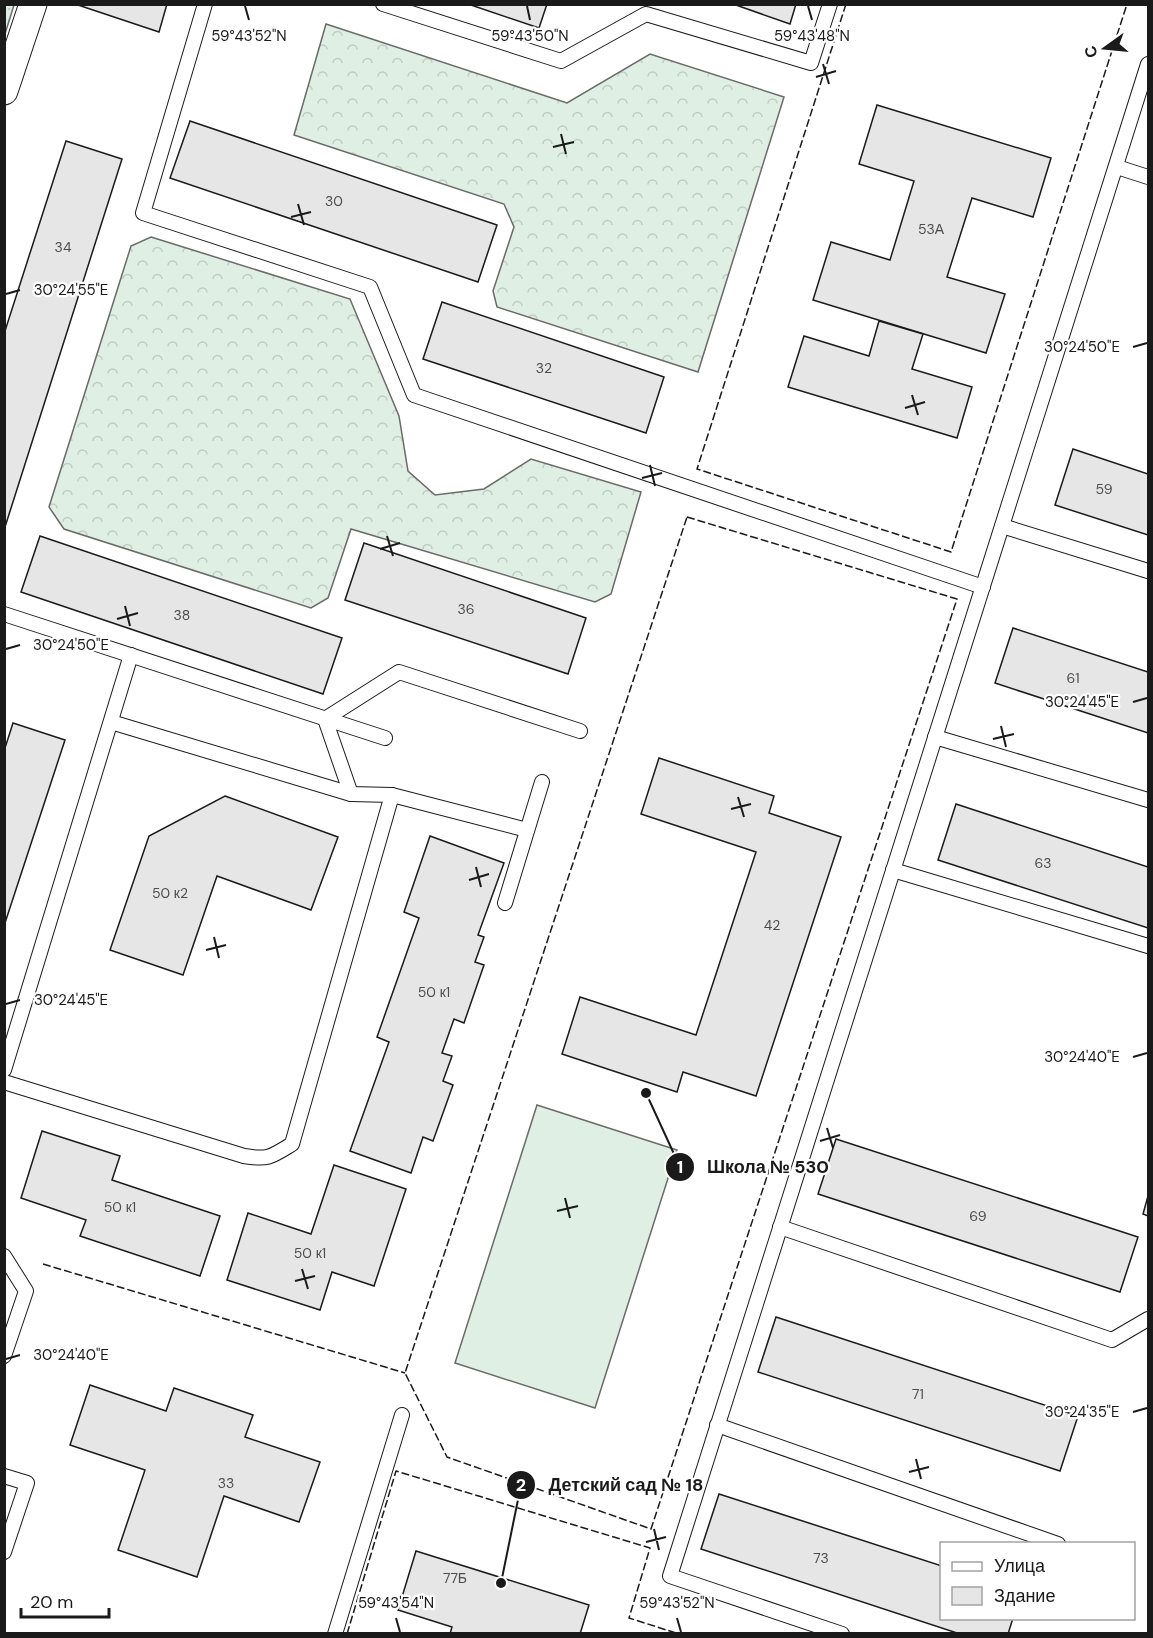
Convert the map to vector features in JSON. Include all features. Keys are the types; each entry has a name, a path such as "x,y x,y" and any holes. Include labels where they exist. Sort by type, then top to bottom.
{"street":[{"path":"4,91 33,4"}],"lane":[{"path":"205,4 143,213 370,287 414,395 983,587"},
{"path":"383,4 561,61 646,14 811,63 830,4"},
{"path":"842,1634 670,1576 1149,64"},
{"path":"1117,166 1149,177"},
{"path":"1002,526 1149,572"},
{"path":"5,617 131,655 385,738"},
{"path":"4,1070 131,655"},
{"path":"325,719 399,672 580,731"},
{"path":"325,719 351,794"},
{"path":"111,722 351,794 392,795 527,830"},
{"path":"935,737 1149,800"},
{"path":"505,903 542,782"},
{"path":"4,1082 244,1156 262,1159 292,1144 392,795"},
{"path":"893,870 1149,946"},
{"path":"780,1227 1112,1340 1149,1319"},
{"path":"4,1256 26,1291 4,1356"},
{"path":"335,1634 402,1415"},
{"path":"717,1425 1052,1542"},
{"path":"4,1476 27,1483 4,1552"}],"green space":[{"path":"4,5 14,5 5,34"},
{"path":"326,24 567,103 650,54 784,97 698,372 497,307 493,291 514,227 504,204 294,135"},
{"path":"151,237 350,299 399,416 408,471 435,495 484,489 531,459 641,492 611,594 595,602 351,529 328,598 311,608 64,529 49,507 131,246"},
{"path":"537,1105 677,1150 595,1408 455,1363"}],"building":[{"path":"75,4 167,4 159,32"},
{"path":"468,4 547,4 539,28"},
{"path":"733,4 796,4 790,24"},
{"path":"877,105 1051,158 1033,217 972,198 947,277 1005,294 986,353 813,300 831,242 890,260 914,181 859,164"},
{"path":"190,121 497,225 478,282 170,178"},
{"path":"66,141 122,159 5,527 4,334"},
{"path":"442,302 664,377 646,433 423,359"},
{"path":"879,321 923,334 912,369 972,387 957,438 788,387 804,336 869,356"},
{"path":"1073,449 1148,474 1148,535 1055,505"},
{"path":"40,536 342,638 323,694 21,592"},
{"path":"364,543 586,618 568,674 345,600"},
{"path":"1013,628 1148,672 1148,733 995,683"},
{"path":"13,723 65,740 4,926 4,751"},
{"path":"659,758 774,796 769,813 841,837 756,1096 683,1072 677,1092 562,1054 580,997 696,1035 756,852 641,814"},
{"path":"225,796 338,837 311,910 217,876 183,975 110,950 149,836"},
{"path":"956,804 1148,867 1148,928 938,860"},
{"path":"430,836 504,863 478,935 484,937 475,962 484,965 464,1023 454,1019 442,1053 452,1056 443,1081 453,1085 433,1141 423,1137 411,1173 350,1151 389,1042 377,1037 419,918 404,912"},
{"path":"42,1131 120,1156 112,1180 220,1216 200,1276 80,1236 86,1220 21,1198"},
{"path":"836,1139 1138,1237 1120,1292 818,1194"},
{"path":"334,1165 406,1189 374,1286 332,1272 320,1310 227,1280 248,1213 311,1234"},
{"path":"1148,1196 1148,1216 1143,1214"},
{"path":"776,1317 1078,1416 1060,1471 758,1372"},
{"path":"90,1385 166,1411 174,1388 253,1415 245,1437 320,1462 299,1522 224,1496 197,1577 118,1550 145,1470 70,1445"},
{"path":"719,1494 940,1565 940,1620 1012,1620 1008,1634 960,1634 701,1549"},
{"path":"416,1551 589,1605 580,1634 450,1634 452,1627 398,1610"}],"fence":[{"path":"846,4 697,469 951,552 1127,4"},
{"path":"687,517 957,599 651,1529 447,1457 405,1373 687,517"},
{"path":"43,1264 405,1373"},
{"path":"347,1634 396,1471 650,1548 629,1618 679,1634"}],"place":[{"name":"Школа № 530","path":"646,1093"},
{"name":"Детский сад № 18","path":"501,1583"}]}
